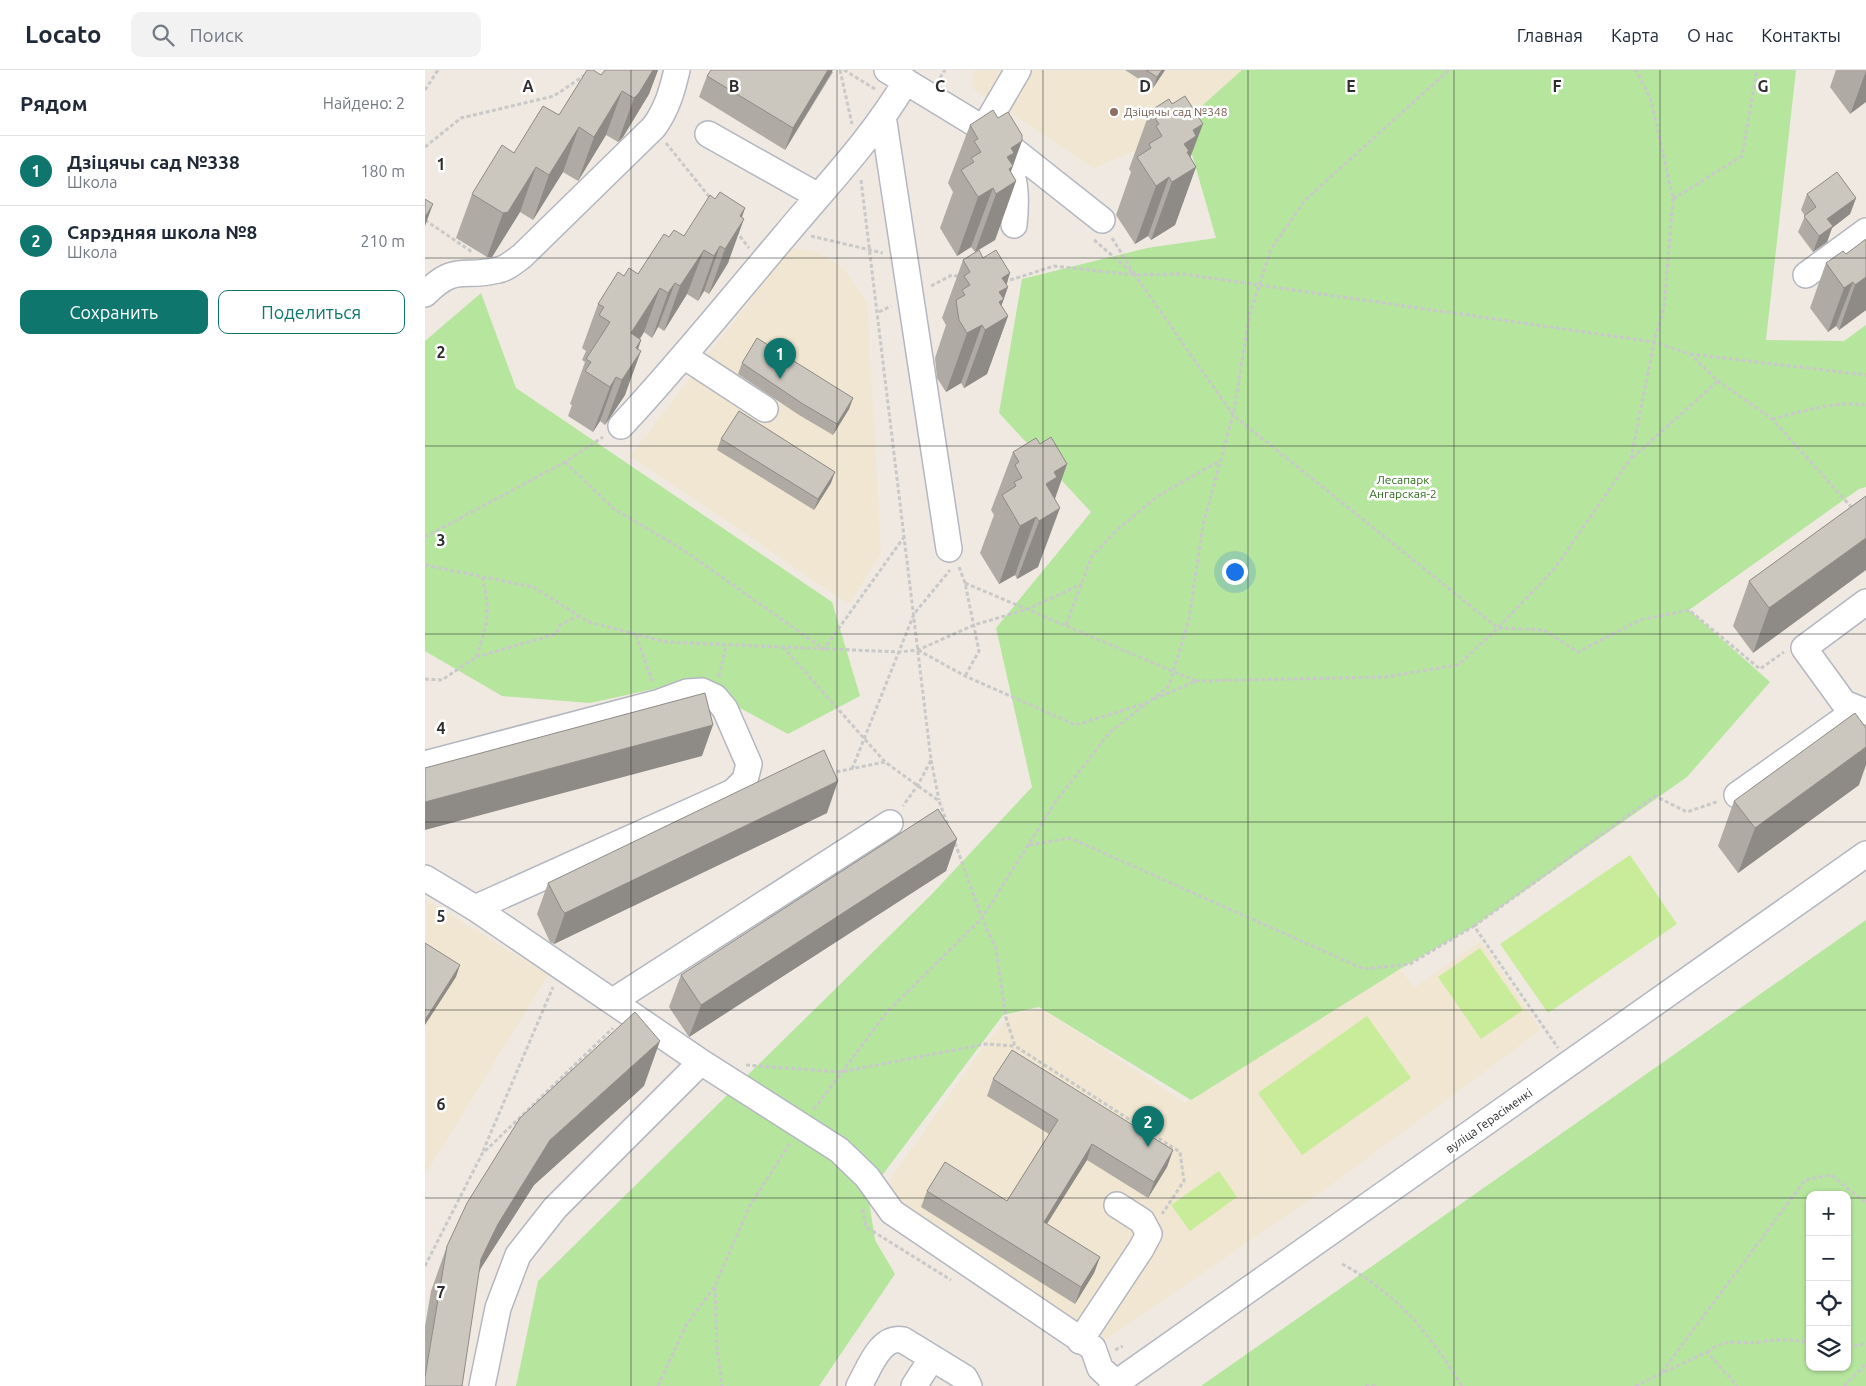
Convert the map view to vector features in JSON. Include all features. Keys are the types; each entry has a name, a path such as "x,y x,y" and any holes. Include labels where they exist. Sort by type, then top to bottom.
{"street":[{"path":"425,294 440,279 453,274 499,270 522,256 654,127 663,114 672,93 677,70"},
{"path":"990,132 1018,70"},
{"path":"621,426 684,356 857,150 883,116 897,76 990,132 1096,229"},
{"path":"883,116 949,549"},
{"path":"990,132 1011,168 1017,196 1014,225"},
{"path":"707,134 818,196"},
{"path":"1806,275 1866,231"},
{"path":"684,356 765,409"},
{"path":"1862,710 1844,703 1804,648 1866,602"},
{"path":"425,764 660,702 687,692 702,691 715,697 725,709 749,764 745,780 733,792 475,908"},
{"path":"1737,795 1862,710"},
{"path":"621,1007 890,823"},
{"name":"вуліца Герасіменкі","path":"1114,1384 1866,854"},
{"path":"425,878 475,908 561,969 621,1007 701,1062 839,1150 867,1177 892,1212 1093,1348 1100,1368 1114,1384"},
{"path":"482,1386 498,1308 518,1255 555,1208 701,1062"},
{"path":"1080,1341 1149,1234 1142,1221 1117,1204"},
{"path":"859,1386 877,1354 890,1340 903,1340 965,1378 969,1386"},
{"path":"914,1386 932,1358"}],"path":[{"path":"425,90 438,70"},
{"path":"425,147 461,118 554,96 593,70"},
{"path":"840,70 857,150 871,250 931,760 939,801 982,918 996,949 1006,1018 1015,1046"},
{"path":"658,1386 686,1325 715,1286 749,1207 801,1125 887,1012 982,918 1056,801 1110,732 1169,686 1189,619 1203,525 1233,415 1250,313 1271,250 1305,200 1449,70"},
{"path":"1631,458 1654,342 1664,307 1673,199 1651,100 1636,70"},
{"path":"1673,199 1742,156 1757,70"},
{"path":"654,127 713,202"},
{"path":"425,220 499,270"},
{"path":"731,225 761,263"},
{"path":"1096,229 1135,275"},
{"path":"1096,229 1135,275 1233,415 1498,628 1544,630 1578,652 1640,620 1689,610 1760,669 1798,642 1804,648"},
{"path":"789,231 905,258"},
{"path":"996,284 1054,266 1135,275 1183,274 1654,342 1690,354 1866,375"},
{"path":"879,312 952,275 970,279"},
{"path":"1690,354 1717,381 1772,419 1859,515"},
{"path":"918,650 965,676 1076,725 1149,702 1196,681 1384,677 1458,665 1498,628 1555,568 1631,458 1717,381"},
{"path":"1772,419 1824,405 1848,403 1866,405"},
{"path":"425,537 565,462 621,426"},
{"path":"1066,626 1092,556 1119,529 1158,496 1220,460"},
{"path":"565,462 614,509 679,547 824,649"},
{"path":"824,649 905,536"},
{"path":"853,769 914,614 957,562 965,583 979,651 965,676"},
{"path":"425,566 533,586 589,622 666,642 900,652 918,650 974,625 1028,610 1082,584"},
{"path":"476,658 488,622 489,603 482,577"},
{"path":"965,583 1196,681"},
{"path":"425,679 442,680 476,658 557,634 560,626 579,615"},
{"path":"636,634 660,702"},
{"path":"715,697 726,644"},
{"path":"783,647 885,762 939,801"},
{"path":"890,823 918,785 931,760"},
{"path":"826,774 885,762"},
{"path":"1029,845 1070,838 1364,969 1410,964 1474,926 1655,796 1687,812 1737,795"},
{"path":"1474,926 1558,1049"},
{"path":"425,1266 482,1154 561,969"},
{"path":"482,1154 621,1007"},
{"path":"739,1065 841,1072 985,1044 1015,1046 1180,1152 1184,1181 1149,1234"},
{"path":"1661,1372 1805,1180 1831,1175 1866,1203"},
{"path":"1342,1264 1360,1274 1416,1320 1438,1347 1462,1386"},
{"path":"715,1286 717,1347 722,1386"},
{"path":"1635,1386 1728,1341 1758,1342 1779,1339 1806,1342"},
{"path":"1851,1346 1866,1344"},
{"path":"1707,1352 1737,1386"},
{"path":"1844,1386 1866,1364"},
{"path":"1365,1386 1377,1386"}],"shaded area":[{"name":"Дзіцячы сад №348","path":"974,70 1252,70 1214,119 1093,168 972,88"},
{"path":"791,248 817,252 843,268 867,303 881,553 849,604 630,456"},
{"path":"425,899 548,975 425,1175"},
{"path":"1481,941 1541,1030 1324,1190 1093,1348 1075,1347 876,1216 879,1196 985,1044 1012,1013 1042,1009 1185,1103 1400,969 1414,988"}],"green space":[{"name":"Лесапарк Ангарская-2","path":"1242,70 1796,70 1766,340 1844,341 1866,325 1866,487 1859,489 1689,610 1770,682 1687,777 1474,926 1400,969 1191,1100 1039,1007 1003,1015 868,1194 875,1240 895,1274 819,1386 516,1386 538,1281 932,894 1032,787 996,628 1091,512 999,413 1022,279 1147,248 1216,238 1183,123"},
{"path":"481,293 516,388 832,602 860,696 788,734 690,681 590,703 502,696 425,651 425,341"},
{"path":"1630,855 1677,924 1548,1013 1500,944"},
{"path":"1866,920 1866,1386 1201,1386"},
{"path":"1480,948 1523,1010 1481,1039 1438,977"},
{"path":"1367,1016 1411,1078 1302,1155 1258,1093"},
{"path":"1219,1171 1237,1197 1190,1231 1171,1205"}],"building":[{"path":"587,70 593,70 601,75 605,70 653,70 634,98 622,91 594,137 579,127 549,175 536,167 508,212 503,213 472,194 502,145 514,153 543,106 559,115"},
{"path":"711,70 828,70 793,128 707,76"},
{"path":"1146,70 1162,70 1157,77"},
{"path":"1185,96 1203,124 1193,130 1196,136 1184,144 1196,167 1172,182 1169,177 1156,186 1137,157 1151,148 1149,144 1162,136 1156,126 1159,124 1150,111 1169,99 1172,104"},
{"path":"993,110 998,118 1008,112 1022,135 1022,141 1011,148 1014,153 1007,157 1013,166 1009,169 1016,181 996,194 993,188 978,197 961,170 974,162 971,158 981,152 974,141 978,139 970,125"},
{"path":"1837,172 1856,198 1827,219 1833,226 1819,236 1804,216 1816,207 1807,194"},
{"path":"720,192 745,208 740,216 744,219 725,249 720,246 714,256 704,250 680,286 675,283 668,293 660,288 631,333 641,340 636,348 641,351 622,380 616,377 610,387 585,371 591,362 586,359 610,322 599,315 604,307 598,304 618,272 624,276 629,268 638,274 664,234 669,237 674,230 684,236 710,195 715,199"},
{"path":"425,199 433,204 425,217"},
{"path":"1866,239 1866,277 1855,285 1853,282 1844,288 1826,263 1843,251 1846,254"},
{"path":"979,250 983,258 996,250 1010,273 1002,278 1008,287 999,292 1004,299 999,302 1008,316 985,330 982,325 967,333 959,320 956,300 965,295 962,290 970,285 964,276 970,272 963,260"},
{"path":"757,338 853,398 837,424 803,404 742,363"},
{"path":"739,411 835,472 818,499 721,439"},
{"path":"1051,437 1067,464 1054,472 1057,477 1046,484 1060,508 1039,521 1036,517 1020,526 1002,495 1016,486 1014,482 1022,478 1015,465 1019,462 1013,452 1036,438 1040,444"},
{"path":"1866,496 1866,538 1769,608 1749,581"},
{"path":"705,693 713,725 425,802 425,768"},
{"path":"1855,713 1866,728 1866,747 1755,828 1734,801"},
{"path":"824,750 838,781 565,913 562,910 548,883"},
{"path":"938,809 957,839 701,1005 681,975"},
{"path":"425,943 460,965 425,1020"},
{"path":"635,1012 660,1041 550,1140 498,1224 481,1259 462,1386 425,1386 447,1246 467,1203 520,1118"},
{"path":"1012,1050 1173,1150 1154,1182 1092,1144 1044,1222 1100,1257 1081,1287 927,1191 945,1162 1007,1201 1058,1120 993,1079"}],"place":[{"name":"Дзіцячы сад №348","path":"1114,112"},
{"name":"Дзіцячы сад №338","path":"780,379"},
{"name":"Сярэдняя школа №8","path":"1148,1147"}]}
